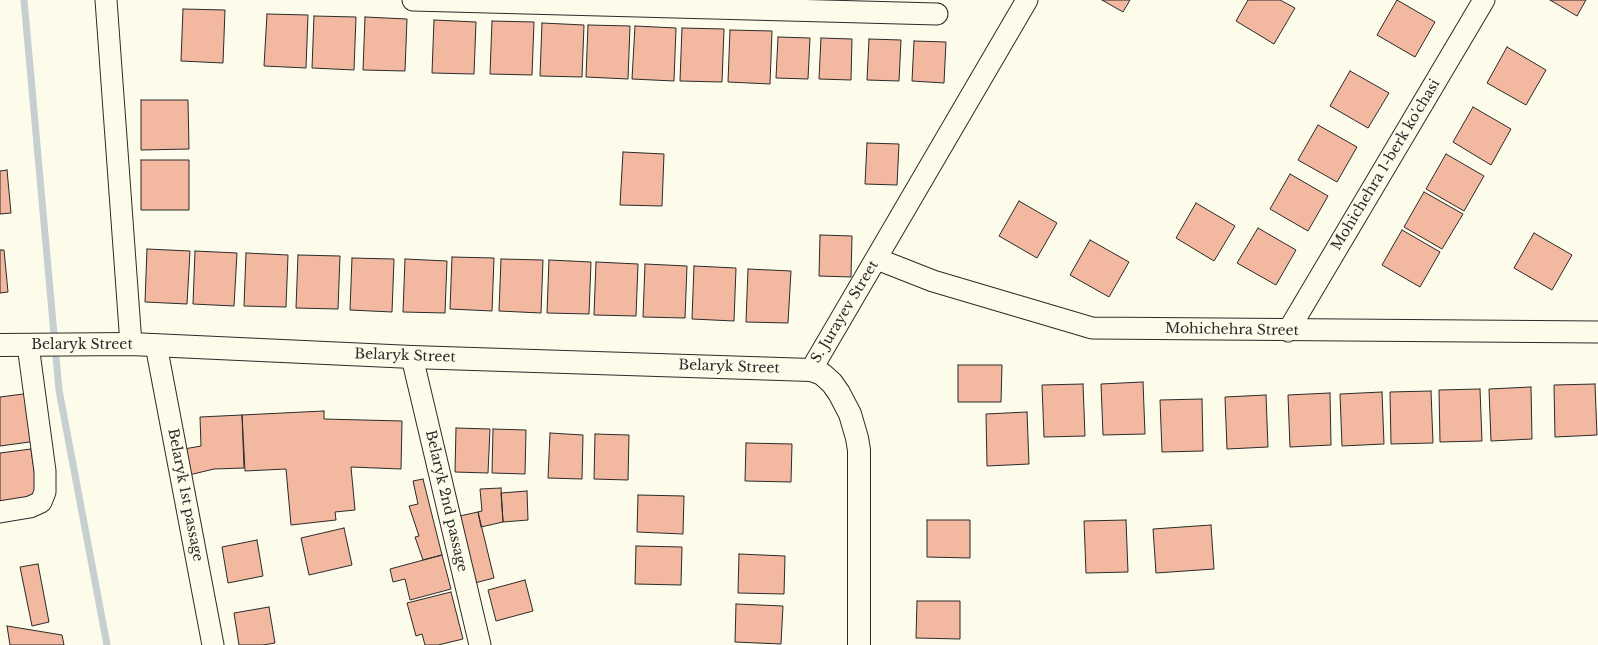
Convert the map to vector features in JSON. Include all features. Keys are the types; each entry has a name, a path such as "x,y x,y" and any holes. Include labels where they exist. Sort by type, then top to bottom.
{"street":[{"path":"106,0 132,344"},
{"path":"413,0 937,14"},
{"name":"S. Jurayev Street","path":"859,645 859,450 857,438 850,414 832,382 822,374 811,370 1027,0"},
{"name":"Mohichehra 1-berk ko'chasi","path":"1288,331 1484,0"},
{"name":"Mohichehra Street","path":"877,259 933,281 1092,328 1288,331 1598,332"},
{"name":"Belaryk Street","path":"0,345 132,344 412,357 811,370"},
{"path":"0,512 30,507 41,502 45,492 45,471 28,345"},
{"name":"Belaryk 1st passage","path":"156,346 213,645"},
{"name":"Belaryk 2nd passage","path":"412,357 480,645"}],"building":[{"path":"1102,0 1130,0 1123,12"},
{"path":"1248,0 1280,0 1295,8 1274,44 1236,21"},
{"path":"1397,0 1435,22 1415,57 1377,35"},
{"path":"1550,0 1586,0 1577,16"},
{"path":"183,9 225,10 223,63 181,61"},
{"path":"267,14 308,15 306,68 264,66"},
{"path":"314,16 356,17 354,70 312,68"},
{"path":"365,17 407,19 405,71 363,70"},
{"path":"434,20 476,22 474,74 432,73"},
{"path":"492,21 534,22 532,75 490,74"},
{"path":"542,23 584,25 582,77 540,76"},
{"path":"588,25 630,26 628,79 586,77"},
{"path":"635,26 676,28 674,81 632,79"},
{"path":"682,28 724,29 722,82 680,81"},
{"path":"730,30 772,31 770,84 728,82"},
{"path":"778,37 810,38 808,79 776,78"},
{"path":"821,38 852,39 851,80 819,79"},
{"path":"869,39 901,40 899,81 867,80"},
{"path":"914,41 946,42 944,83 912,81"},
{"path":"1507,47 1546,70 1526,105 1487,83"},
{"path":"1350,71 1389,93 1368,128 1330,106"},
{"path":"141,100 188,100 189,149 141,150"},
{"path":"1473,107 1511,129 1491,165 1453,142"},
{"path":"1318,125 1357,147 1337,182 1298,160"},
{"path":"867,143 899,144 897,185 865,184"},
{"path":"623,152 664,154 662,206 620,205"},
{"path":"1446,154 1484,176 1464,211 1426,189"},
{"path":"141,160 189,160 189,210 141,210"},
{"path":"7,170 11,213 0,214 0,171"},
{"path":"1290,174 1328,196 1308,231 1270,209"},
{"path":"1424,192 1463,214 1442,249 1404,227"},
{"path":"1019,201 1057,223 1037,258 999,236"},
{"path":"1196,203 1235,226 1214,261 1176,238"},
{"path":"1258,228 1296,250 1276,285 1237,263"},
{"path":"1402,230 1440,252 1420,287 1382,265"},
{"path":"1534,233 1572,255 1552,290 1514,268"},
{"path":"820,235 852,236 851,277 819,276"},
{"path":"1090,240 1129,262 1109,297 1070,275"},
{"path":"147,249 190,251 187,304 145,302"},
{"path":"0,250 4,250 8,292 0,293"},
{"path":"195,251 237,253 234,306 193,304"},
{"path":"246,253 288,255 286,307 244,306"},
{"path":"298,255 340,256 338,309 296,308"},
{"path":"452,257 494,258 492,311 450,309"},
{"path":"352,258 394,259 392,312 350,310"},
{"path":"405,259 447,261 445,313 403,312"},
{"path":"501,259 543,260 541,313 499,311"},
{"path":"549,260 591,262 589,314 547,313"},
{"path":"596,262 638,264 636,316 594,315"},
{"path":"645,264 687,266 685,318 643,317"},
{"path":"694,266 736,268 734,321 692,319"},
{"path":"748,269 791,271 788,323 746,322"},
{"path":"958,365 1002,365 1001,402 958,402"},
{"path":"1143,382 1145,434 1103,435 1101,384"},
{"path":"1083,384 1085,436 1044,437 1042,385"},
{"path":"1595,384 1597,435 1555,437 1554,385"},
{"path":"1531,387 1532,439 1491,441 1489,389"},
{"path":"1480,389 1482,441 1440,442 1439,390"},
{"path":"1431,391 1433,443 1391,444 1390,392"},
{"path":"1382,392 1384,444 1342,446 1340,394"},
{"path":"31,393 37,441 0,446 0,397"},
{"path":"1330,393 1331,445 1290,447 1288,395"},
{"path":"1266,395 1268,447 1227,449 1225,397"},
{"path":"1202,399 1203,451 1162,452 1160,400"},
{"path":"324,411 324,419 402,421 401,469 351,467 355,510 335,512 336,520 291,525 286,469 245,471 242,415"},
{"path":"1027,412 1029,464 987,466 986,414"},
{"path":"242,415 244,468 214,469 189,475 184,449 201,446 200,417"},
{"path":"456,428 490,429 488,473 455,472"},
{"path":"493,429 526,430 525,474 492,473"},
{"path":"550,433 583,435 582,479 548,478"},
{"path":"595,434 629,435 628,480 594,479"},
{"path":"746,443 792,444 791,482 745,481"},
{"path":"31,449 38,497 0,502 0,453"},
{"path":"423,479 442,555 423,560 415,537 419,536 409,506 418,504 413,481"},
{"path":"501,488 503,522 481,527 478,512 482,511 480,489"},
{"path":"527,491 528,520 503,522 501,493"},
{"path":"638,495 684,496 683,534 637,532"},
{"path":"478,512 494,578 471,584 455,517"},
{"path":"927,520 970,520 970,558 927,557"},
{"path":"1126,520 1128,572 1086,573 1084,521"},
{"path":"1211,525 1214,569 1156,573 1153,529"},
{"path":"344,528 352,565 309,575 301,538"},
{"path":"257,540 263,576 228,583 222,547"},
{"path":"636,546 682,547 681,585 635,584"},
{"path":"739,554 785,556 784,594 738,593"},
{"path":"442,555 451,589 410,600 405,579 393,582 390,569"},
{"path":"38,564 49,622 32,626 20,567"},
{"path":"525,580 533,611 496,621 488,590"},
{"path":"451,592 463,639 438,645 425,645 422,634 416,636 407,603"},
{"path":"917,601 960,601 960,639 916,638"},
{"path":"736,604 783,606 781,644 735,642"},
{"path":"269,607 275,643 263,645 239,645 234,613"},
{"path":"7,626 62,635 64,645 10,645"}],"waterway":[{"path":"24,0 59,390 107,645"}]}
